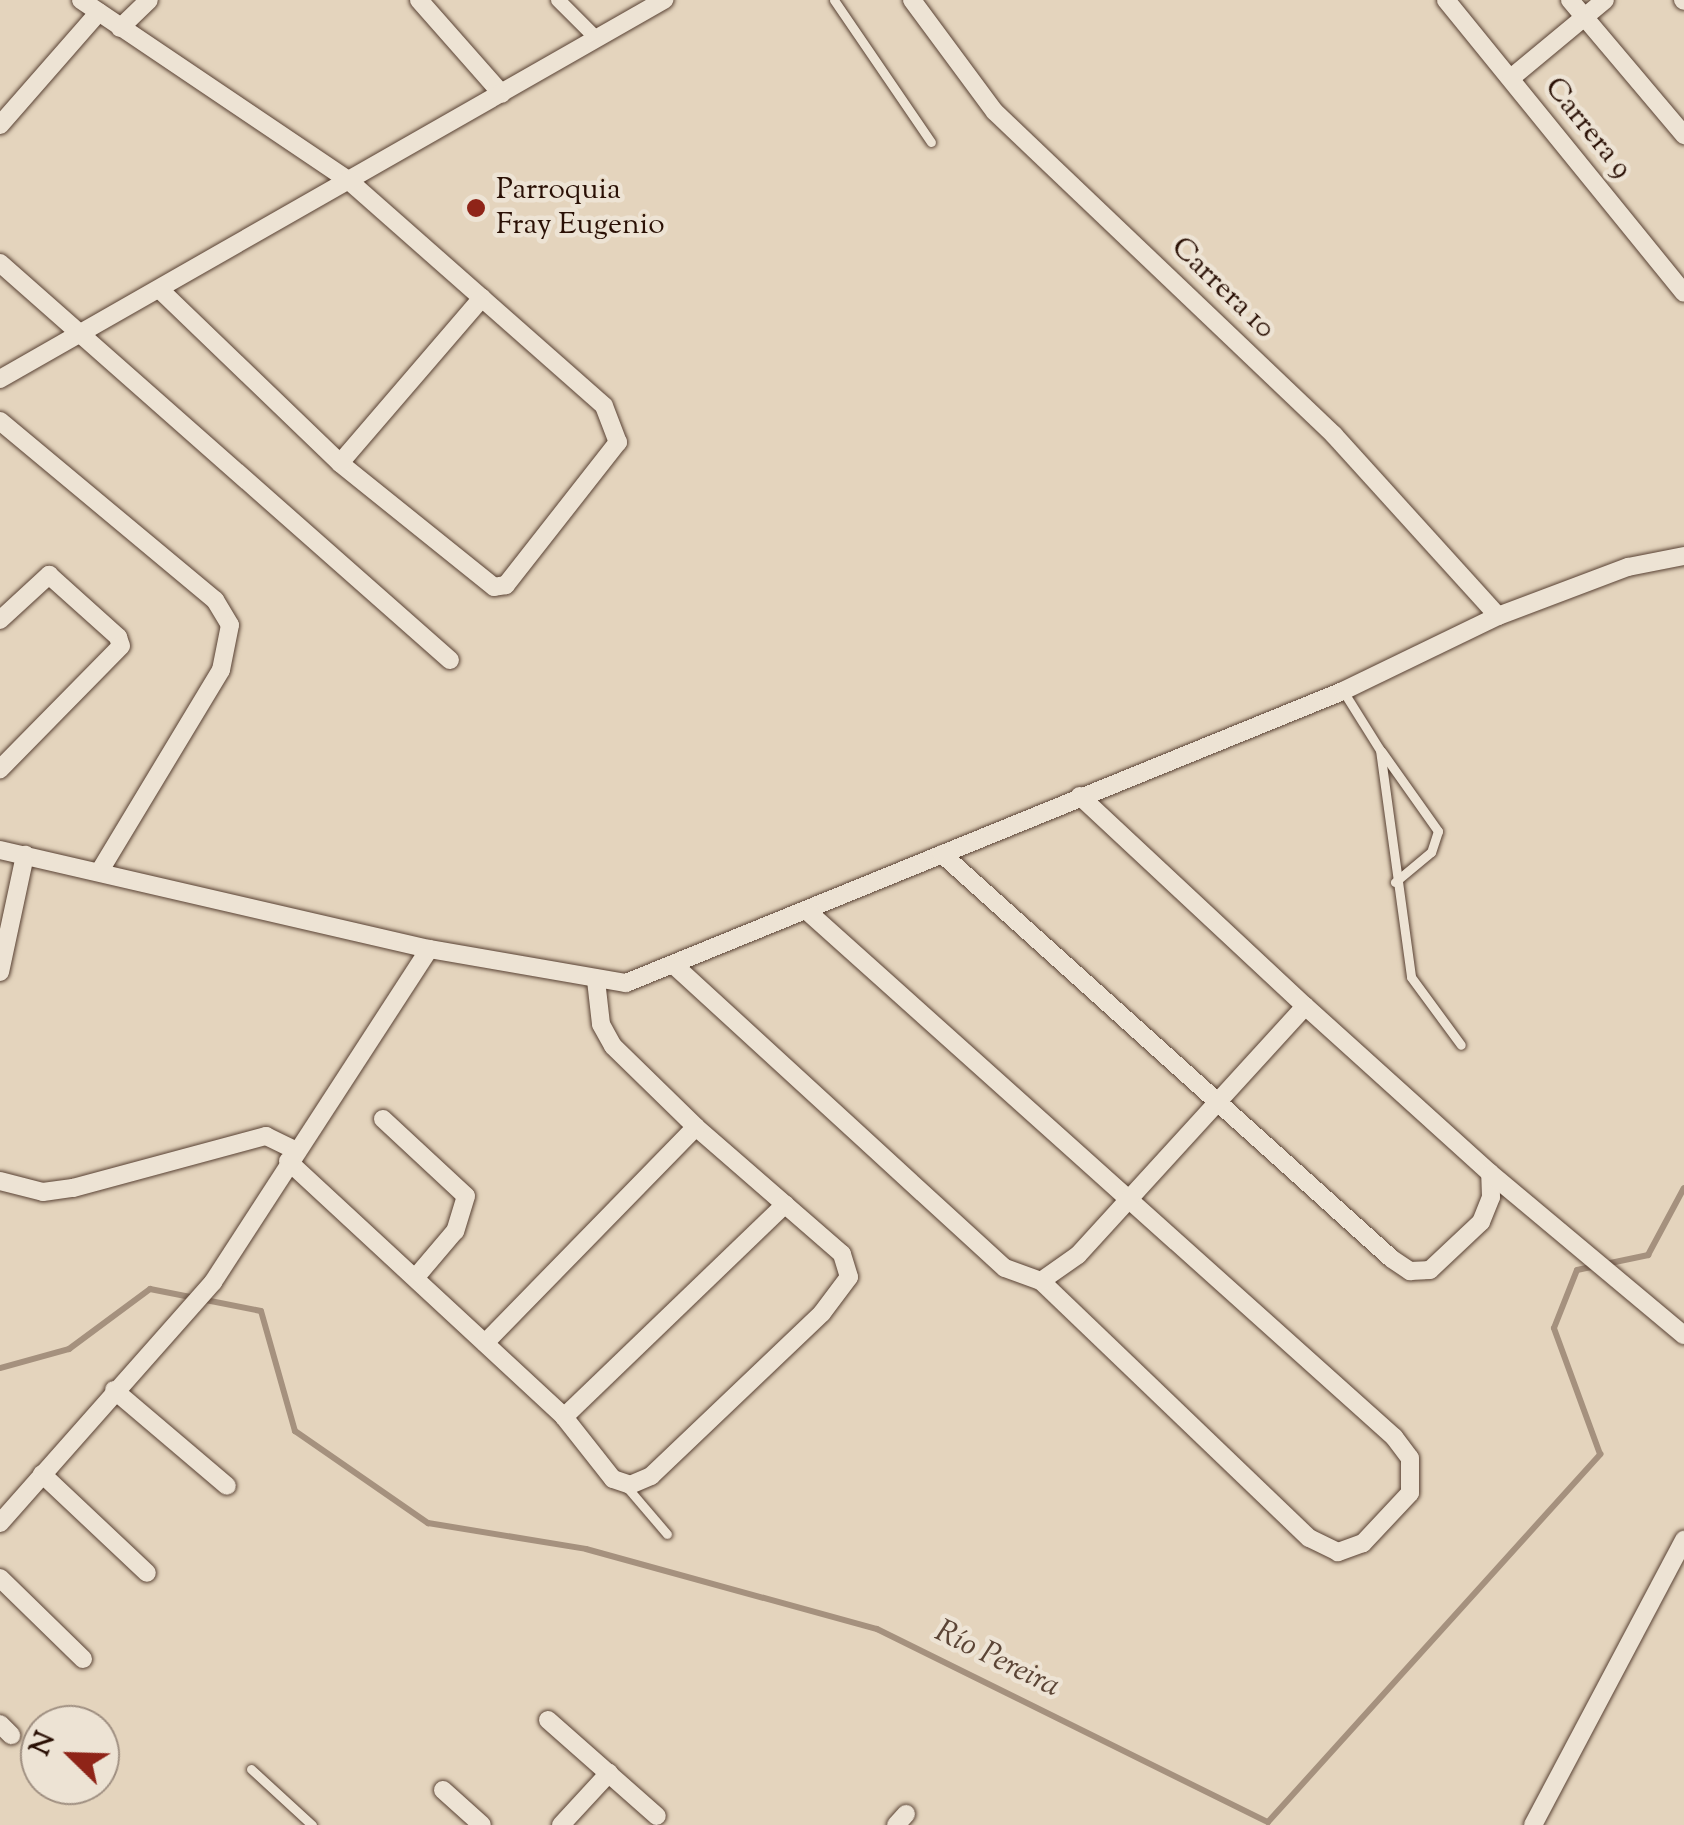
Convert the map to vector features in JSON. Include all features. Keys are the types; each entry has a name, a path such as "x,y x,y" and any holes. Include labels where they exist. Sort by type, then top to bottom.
{"street":[{"path":"81,0 348,180 604,406 618,442 506,584 482,582 340,463 162,292"},
{"path":"120,28 149,0"},
{"path":"418,0 502,94"},
{"path":"558,0 597,39"},
{"path":"0,380 80,331 162,292 348,180 664,0"},
{"name":"Carrera 10","path":"912,0 995,112 1334,435 1498,616"},
{"name":"Carrera 9","path":"1446,0 1684,293"},
{"path":"1570,0 1684,135"},
{"path":"1511,78 1605,0"},
{"path":"0,125 100,12"},
{"path":"0,264 450,660"},
{"path":"340,463 482,298"},
{"path":"0,421 215,600 230,625 221,670 99,872"},
{"path":"0,850 429,949 626,983 1343,691 1498,616 1628,567 1684,556"},
{"path":"0,620 49,574 121,646 0,769"},
{"path":"1080,796 1490,1173 1684,1335"},
{"path":"942,854 1222,1099 1410,1271 1430,1270 1481,1222 1491,1197 1490,1173"},
{"path":"0,972 25,855"},
{"path":"675,966 1005,1268 1041,1280 1309,1538 1338,1552 1363,1542 1410,1493 1410,1458 1394,1436 806,910"},
{"path":"0,1523 212,1282 429,949"},
{"path":"0,1181 43,1192 73,1188 266,1136 292,1156 564,1417 613,1479 625,1484 651,1476 845,1286 847,1259 696,1127 613,1046 601,1024 596,980"},
{"path":"1041,1280 1078,1255 1126,1197 1222,1099 1305,1006"},
{"path":"383,1120 466,1196 455,1231 416,1277"},
{"path":"484,1342 696,1127"},
{"path":"564,1417 784,1204"},
{"path":"114,1390 227,1486"},
{"path":"42,1474 147,1573"},
{"path":"1533,1825 1684,1540"},
{"path":"0,1578 83,1659"},
{"path":"548,1720 657,1816"},
{"path":"562,1825 610,1773"},
{"path":"443,1790 482,1825"}],"lane":[{"path":"834,0 931,142"},
{"path":"1343,691 1438,831 1431,852 1395,882"},
{"path":"1380,750 1411,977 1461,1045"},
{"path":"625,1484 667,1534"},
{"path":"251,1769 312,1825"}],"waterway":[{"name":"Río Pereira","path":"0,1368 69,1349 150,1289 261,1311 295,1431 428,1523 586,1549 877,1629 1268,1822 1600,1454 1554,1328 1577,1270 1648,1255 1684,1188"}],"place":[{"name":"Parroquia Fray Eugenio","path":"476,208"}]}
